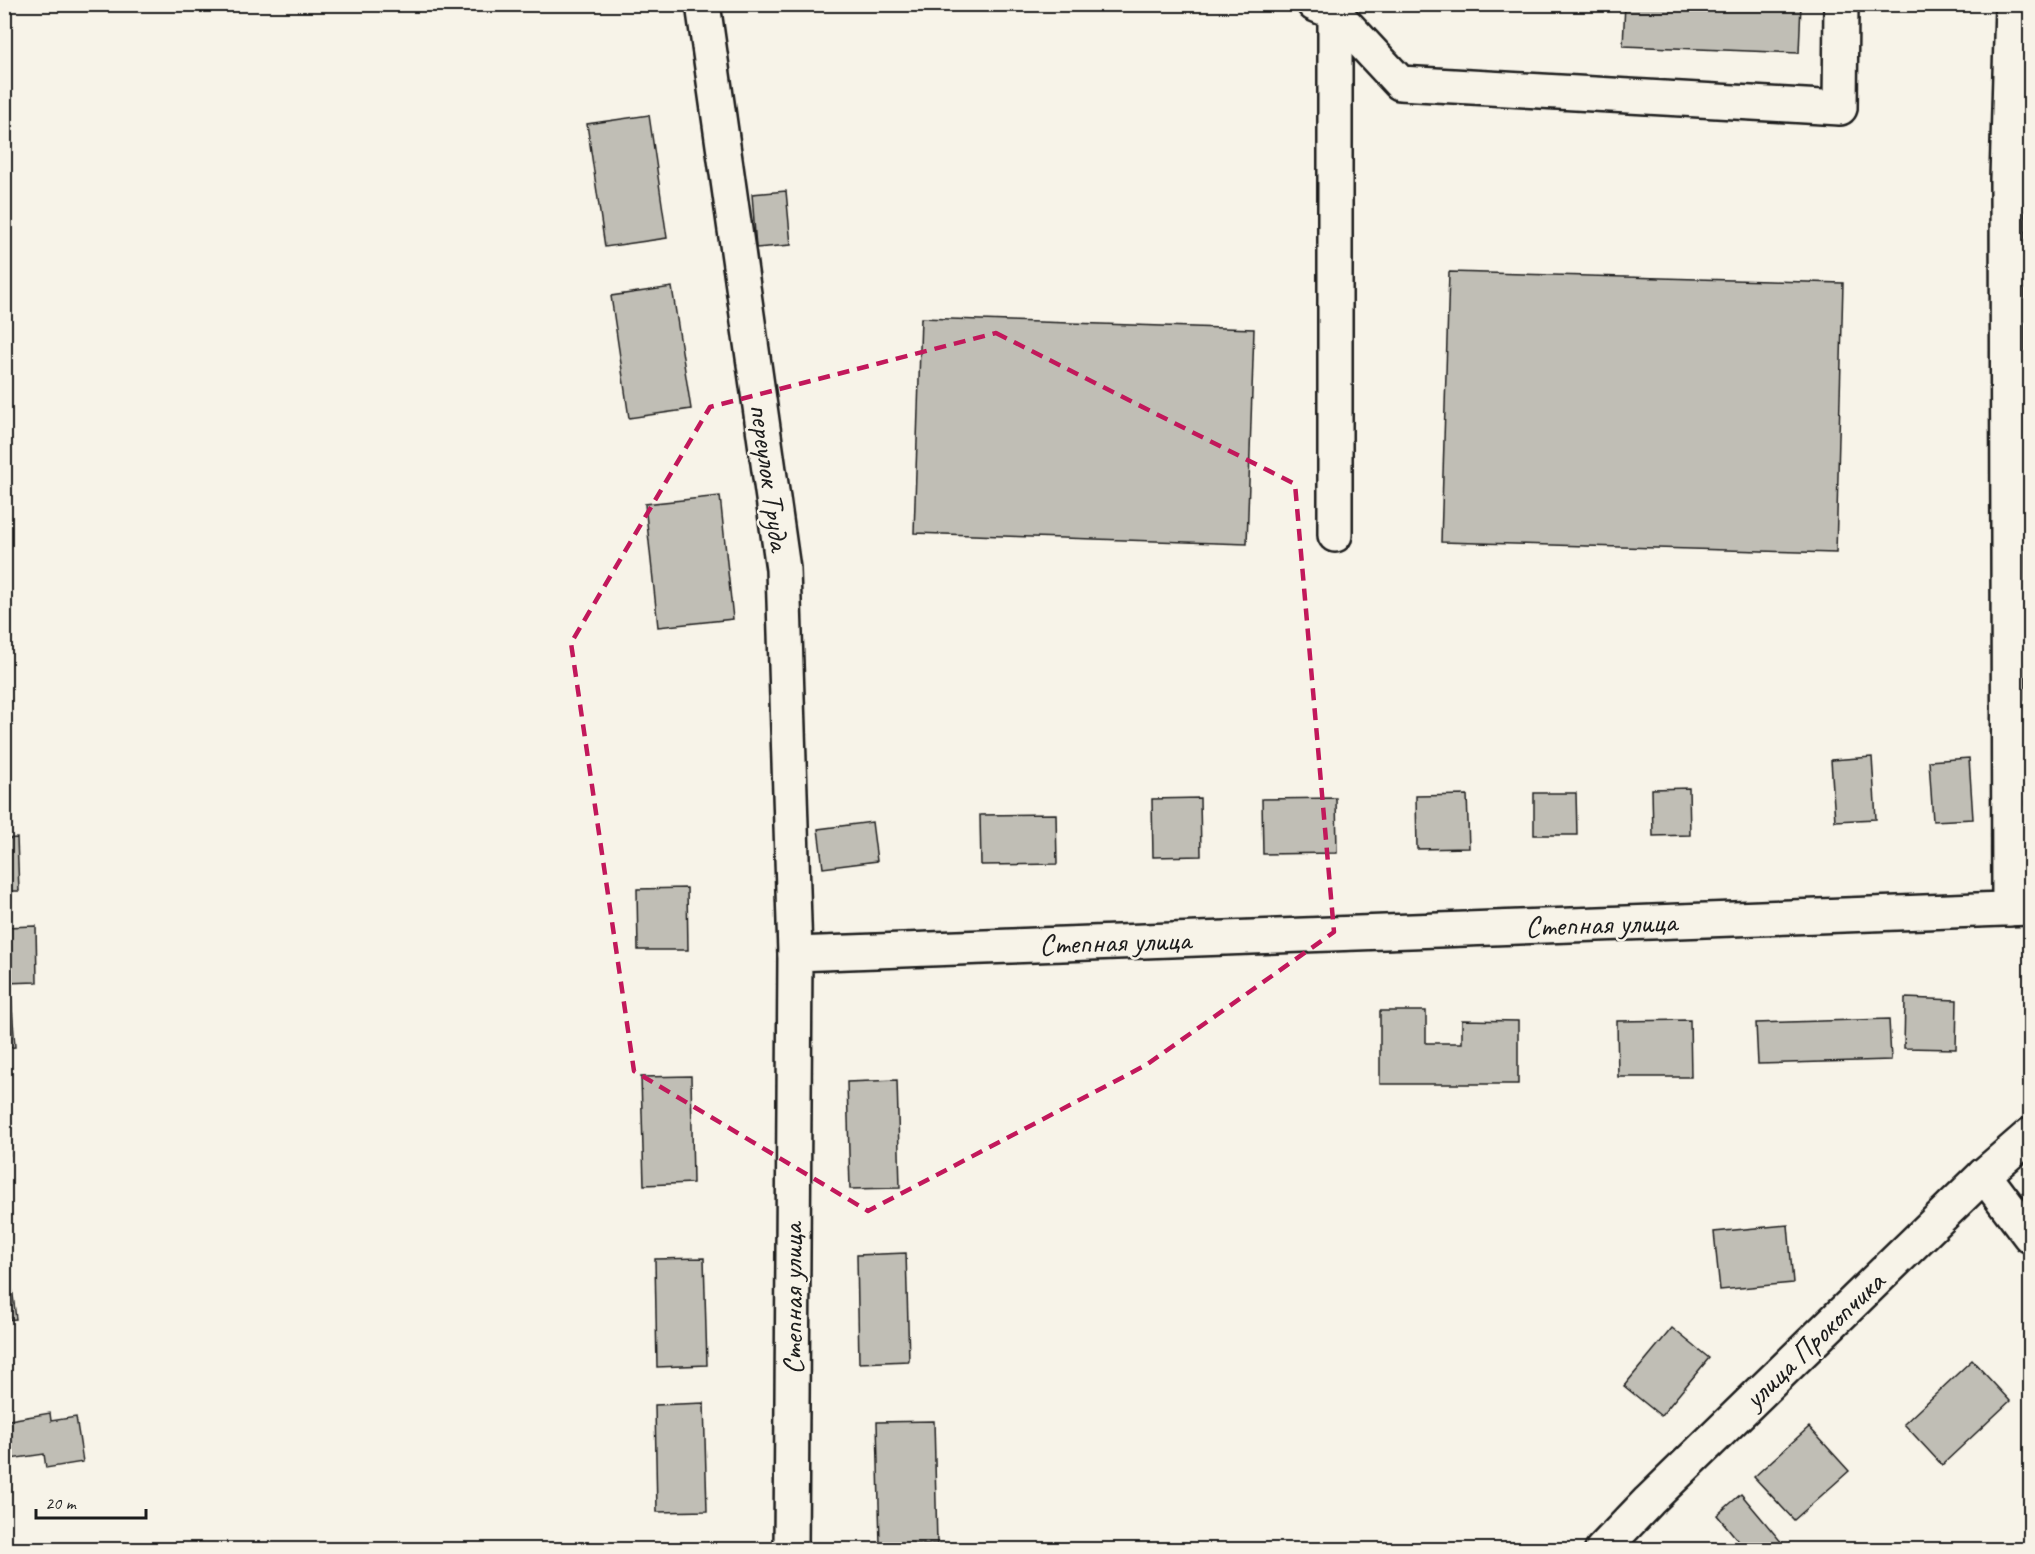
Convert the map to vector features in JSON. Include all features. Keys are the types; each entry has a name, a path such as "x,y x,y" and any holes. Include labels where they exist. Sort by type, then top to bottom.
{"street":[{"name":"переулок Труда","path":"703,4 783,569 795,954"},
{"path":"1325,9 1400,83 1840,108 1841,4"},
{"path":"2012,4 2019,181 2020,908"},
{"path":"1325,9 1335,535"},
{"name":"Степная улица","path":"791,1550 795,954 2020,908"},
{"name":"улица Прокопчика","path":"1602,1550 1658,1492 1984,1176 2031,1135"},
{"path":"1984,1176 2031,1236"}],"highlighted area":[{"path":"996,333 1295,484 1334,932 1146,1065 868,1211 634,1071 571,643 710,407"}],"building":[{"path":"1625,4 1801,4 1799,53 1623,46"},
{"path":"649,115 667,238 605,247 587,124"},
{"path":"786,191 791,245 756,248 752,194"},
{"path":"1449,272 1843,283 1836,553 1441,542"},
{"path":"672,287 691,409 629,418 611,296"},
{"path":"921,318 1254,329 1247,544 914,533"},
{"path":"2028,465 2030,465 2030,526 2028,526"},
{"path":"720,496 733,619 658,627 645,504"},
{"path":"1872,757 1876,819 1835,821 1831,760"},
{"path":"1969,758 1973,819 1933,821 1929,761"},
{"path":"1689,788 1690,835 1653,836 1652,789"},
{"path":"1534,793 1576,793 1577,835 1534,835"},
{"path":"1467,795 1469,848 1417,849 1416,796"},
{"path":"1200,798 1201,856 1153,857 1152,799"},
{"path":"1336,798 1337,853 1263,854 1262,799"},
{"path":"1056,814 1057,864 981,865 980,815"},
{"path":"872,822 877,861 823,868 818,829"},
{"path":"17,838 19,891 4,891 4,839"},
{"path":"687,888 688,950 638,950 637,889"},
{"path":"36,926 37,982 4,983 4,927"},
{"path":"4,995 11,995 15,1047 4,1048"},
{"path":"1905,998 1957,1000 1956,1049 1904,1048"},
{"path":"1380,1011 1426,1011 1426,1043 1462,1043 1462,1020 1518,1021 1518,1084 1380,1084"},
{"path":"1889,1019 1891,1060 1758,1064 1756,1023"},
{"path":"1690,1020 1691,1077 1618,1077 1617,1021"},
{"path":"691,1076 693,1183 644,1185 641,1077"},
{"path":"897,1080 900,1188 850,1189 847,1082"},
{"path":"4,1096 9,1155 4,1155"},
{"path":"1788,1225 1793,1283 1720,1290 1714,1232"},
{"path":"906,1253 909,1361 859,1363 857,1255"},
{"path":"704,1258 707,1365 657,1367 655,1259"},
{"path":"10,1271 16,1319 4,1320 4,1272"},
{"path":"1672,1328 1709,1358 1661,1416 1624,1386"},
{"path":"1972,1360 2010,1401 1942,1465 1904,1424"},
{"path":"704,1403 707,1511 657,1512 655,1405"},
{"path":"50,1413 51,1421 76,1417 83,1462 46,1468 44,1454 4,1460 4,1421"},
{"path":"934,1421 937,1544 880,1545 877,1422"},
{"path":"1809,1427 1849,1471 1794,1520 1754,1477"},
{"path":"1741,1494 1788,1550 1746,1550 1717,1515"}]}
